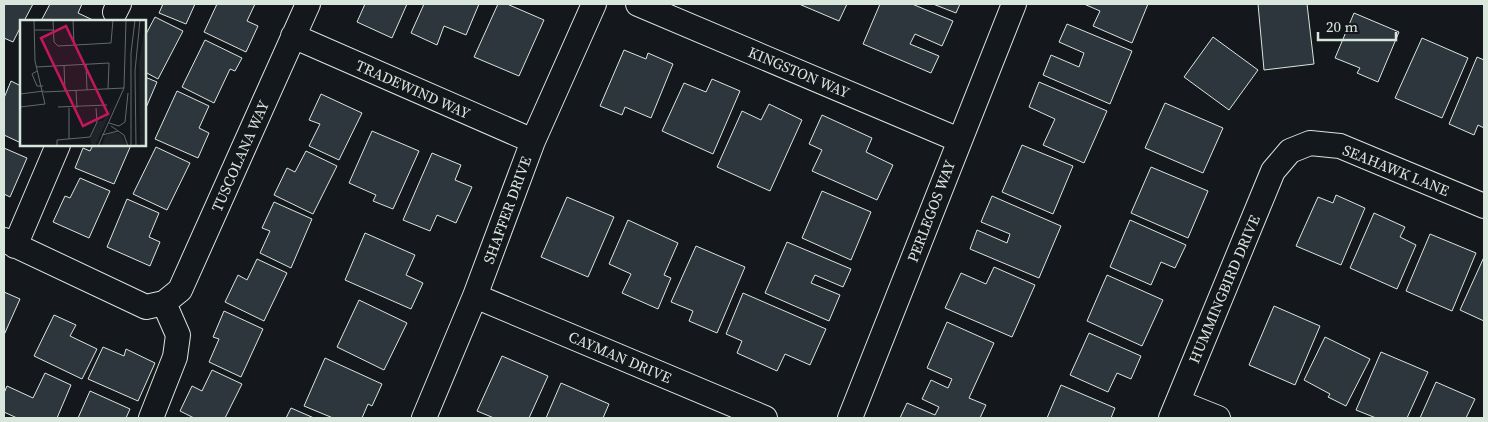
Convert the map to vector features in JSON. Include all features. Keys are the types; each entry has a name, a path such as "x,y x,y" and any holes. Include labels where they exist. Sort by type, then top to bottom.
{"street":[{"name":"TUSCOLANA WAY","path":"164,303 180,290 308,4"},
{"name":"SHAFFER DRIVE","path":"424,418 475,296 533,141 594,4"},
{"name":"KINGSTON WAY","path":"638,4 959,140"},
{"name":"PERLEGOS WAY","path":"850,418 1014,4"},
{"name":"TRADEWIND WAY","path":"293,36 533,141"},
{"name":"SEAHAWK LANE","path":"1282,161 1290,151 1310,143 1340,146 1484,206"},
{"path":"58,146 9,243 146,307 164,303 178,335 175,357 150,418"},
{"name":"HUMMINGBIRD DRIVE","path":"1174,410 1273,171 1282,161"},
{"name":"CAYMAN DRIVE","path":"475,296 765,418"},
{"path":"1174,410 1218,418"}],"building":[{"path":"4,4 33,4 25,20 20,20 20,28 13,42 4,38"},
{"path":"50,4 82,4 78,13 93,20 42,20"},
{"path":"163,4 195,4 186,24 159,13"},
{"path":"217,4 255,4 247,21 258,26 246,52 204,32"},
{"path":"365,4 407,4 392,38 357,22"},
{"path":"424,4 479,4 466,35 444,26 437,45 411,33"},
{"path":"498,4 507,4 544,20 519,76 474,57"},
{"path":"799,4 847,4 839,21"},
{"path":"880,4 912,4 953,21 942,46 915,34 910,44 939,56 931,73 863,44"},
{"path":"933,4 960,4 956,13"},
{"path":"1084,4 1148,4 1132,43 1093,26 1100,11"},
{"path":"1258,4 1307,4 1314,64 1264,70"},
{"path":"1354,13 1399,32 1378,82 1357,73 1360,68 1335,58"},
{"path":"155,17 183,31 158,79 146,73 146,34"},
{"path":"1067,24 1132,51 1110,104 1043,75 1051,55 1079,67 1084,53 1059,42"},
{"path":"1213,37 1258,70 1229,110 1184,77"},
{"path":"1422,38 1468,58 1442,118 1395,98"},
{"path":"205,40 242,58 235,71 230,69 214,103 182,87"},
{"path":"624,50 646,59 648,53 673,64 651,118 625,107 622,115 600,106"},
{"path":"1477,57 1484,60 1484,128 1478,125 1474,135 1449,124"},
{"path":"146,77 157,82 146,108"},
{"path":"712,79 740,91 713,154 662,131 684,83 706,92"},
{"path":"11,81 20,86 20,143 4,135 4,98"},
{"path":"1039,82 1107,111 1084,163 1043,145 1055,119 1029,107"},
{"path":"177,91 209,106 199,128 209,133 198,158 155,139"},
{"path":"321,94 362,113 339,160 309,146 320,124 309,120"},
{"path":"1165,103 1223,128 1203,173 1145,148"},
{"path":"769,104 802,120 770,191 717,167 742,111 761,120"},
{"path":"822,115 872,138 866,152 893,165 877,200 812,171 822,150 809,144"},
{"path":"372,131 419,151 393,209 373,201 376,195 349,183"},
{"path":"1022,145 1073,166 1053,214 1002,192"},
{"path":"92,146 131,146 114,184 75,168 83,148 90,151"},
{"path":"156,147 190,163 167,210 133,194"},
{"path":"4,148 27,158 10,197 4,194"},
{"path":"306,151 337,166 313,214 274,195 287,168 295,172"},
{"path":"432,153 461,165 455,180 472,187 456,223 437,215 430,231 403,220"},
{"path":"1151,167 1208,191 1188,238 1131,213"},
{"path":"80,178 110,191 89,238 53,222 65,196 70,198"},
{"path":"822,191 871,212 851,260 802,238"},
{"path":"1336,195 1365,208 1341,265 1296,246 1318,197 1333,203"},
{"path":"992,196 1061,226 1039,278 970,249 977,230 1007,243 1010,234 981,222"},
{"path":"567,197 614,217 588,277 541,257"},
{"path":"127,199 159,213 149,237 160,242 150,266 107,247"},
{"path":"274,202 312,219 291,268 260,253 270,231 262,228"},
{"path":"1374,213 1405,227 1400,237 1416,245 1397,289 1350,268"},
{"path":"628,220 678,243 664,275 671,278 658,309 622,293 631,274 609,264"},
{"path":"1130,220 1186,245 1175,268 1161,262 1151,285 1110,267"},
{"path":"365,233 415,255 406,275 423,283 411,309 345,280"},
{"path":"1430,234 1476,253 1452,311 1406,291"},
{"path":"787,242 851,269 843,287 815,275 811,283 840,295 829,321 765,293"},
{"path":"696,246 745,267 717,333 689,321 693,311 671,302"},
{"path":"1484,257 1484,321 1460,310"},
{"path":"257,259 287,273 264,321 225,302 238,275 247,280"},
{"path":"994,267 1035,285 1012,337 945,308 961,273 986,284"},
{"path":"1107,275 1163,300 1142,346 1087,321"},
{"path":"4,292 20,299 4,335"},
{"path":"743,293 826,329 810,365 785,354 777,371 737,353 742,341 726,334"},
{"path":"359,300 407,323 384,370 337,347"},
{"path":"1274,306 1320,326 1295,385 1249,365"},
{"path":"224,311 263,329 241,377 209,362 219,339 213,337"},
{"path":"54,315 76,325 70,336 97,349 82,379 34,356"},
{"path":"947,322 994,343 969,398 986,405 980,418 900,418 907,403 935,415 939,407 922,399 931,380 948,388 952,379 927,368"},
{"path":"1089,333 1141,356 1131,379 1117,373 1108,392 1070,375"},
{"path":"1325,337 1370,359 1346,406 1328,397 1330,394 1304,380"},
{"path":"103,347 124,356 126,349 155,363 138,401 88,379"},
{"path":"1381,352 1428,372 1407,418 1376,418 1356,410"},
{"path":"502,356 548,376 529,418 494,418 477,411"},
{"path":"325,358 382,384 372,406 368,404 362,418 333,418 304,406"},
{"path":"212,370 242,384 225,418 194,418 180,411 192,386 202,391"},
{"path":"45,373 71,385 57,418 17,418 4,412 4,393 7,386 33,398"},
{"path":"1436,382 1475,399 1466,418 1420,418"},
{"path":"561,383 609,404 603,418 546,418"},
{"path":"1061,385 1115,408 1111,418 1047,418"},
{"path":"90,391 130,409 126,418 78,418"},
{"path":"291,408 314,418 286,418"}]}
